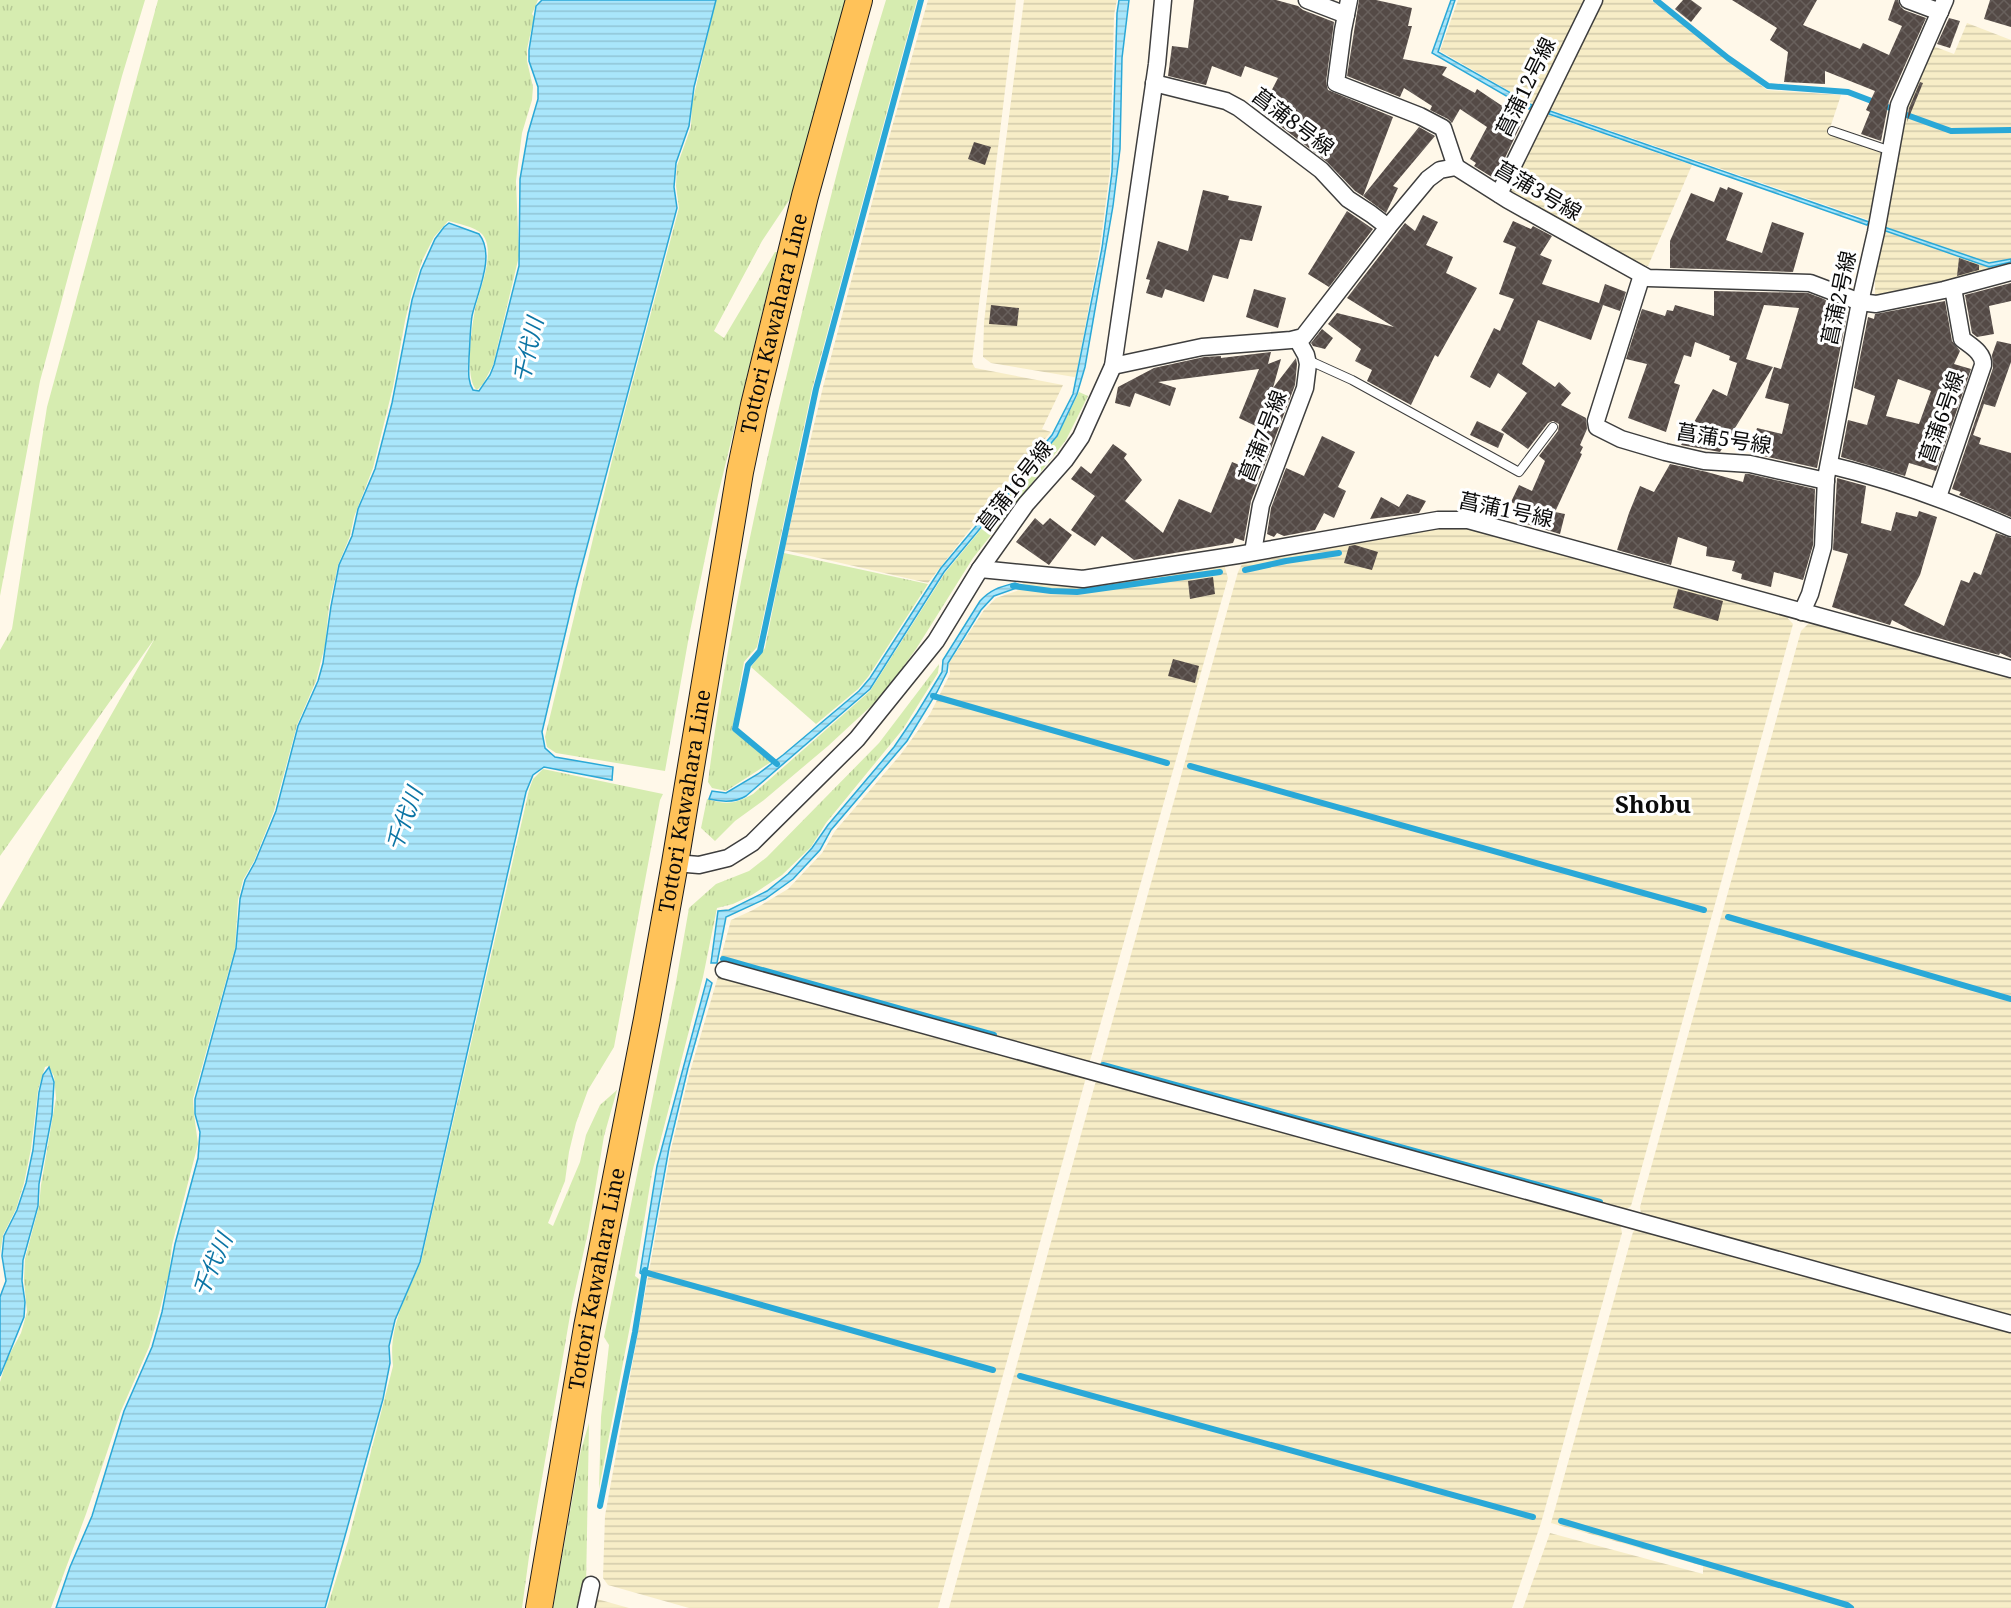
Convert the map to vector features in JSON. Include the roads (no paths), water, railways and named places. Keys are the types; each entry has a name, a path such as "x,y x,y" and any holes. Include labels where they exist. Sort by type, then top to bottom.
{"main road":[{"name":"Tottori Kawahara Line","path":"539,1608 587,1327 645,1031 675,863 726,547 751,416 805,196 860,0"}],"street":[{"name":"菖蒲16号線","path":"675,863 699,866 728,858 752,843 857,739 936,641 980,568 1026,504 1065,460 1081,437 1113,366 1164,0"},
{"path":"1113,366 1202,347 1303,337 1428,179 1440,170 1456,167 1443,128 1420,116 1336,83 1348,7 1307,0"},
{"name":"菖蒲12号線","path":"1498,194 1594,0"},
{"path":"1908,0 1943,6"},
{"name":"菖蒲2号線","path":"1802,612 1810,594 1823,547 1828,473 1899,105 1943,6"},
{"name":"菖蒲8号線","path":"1154,83 1226,101 1239,108 1321,170 1348,199 1388,227"},
{"name":"菖蒲3号線","path":"1456,167 1498,194 1648,278 1810,283 1860,302 1876,304 1953,288 2011,272"},
{"name":"菖蒲5号線","path":"1642,275 1596,422 1597,427 1620,439 1704,461 1870,475 1938,497 2011,528"},
{"name":"菖蒲6号線","path":"1938,497 1983,365 1983,359 1978,352 1962,339 1953,288"},
{"path":"1297,339 1308,360"},
{"name":"菖蒲7号線","path":"1253,552 1261,505 1305,388 1308,360"},
{"name":"菖蒲1号線","path":"980,568 1083,579 1438,520 1468,520 2011,669"},
{"path":"724,970 2011,1324"},
{"path":"586,1608 591,1585"}],"lane":[{"path":"1832,131 1891,152"},
{"path":"1308,360 1352,380 1519,472 1553,427"}],"water":[{"name":"千代川","path":"542,0 716,0 694,87 689,126 676,163 674,187 677,208 576,588 542,732 545,748 555,757 613,767 612,780 544,767 533,775 526,792 420,1262 395,1320 389,1346 390,1363 383,1399 325,1608 56,1608 70,1567 92,1516 124,1411 152,1347 162,1312 175,1244 198,1158 200,1132 195,1114 195,1099 236,948 240,899 245,880 276,811 298,726 318,681 339,565 352,536 358,509 375,469 392,403 412,300 421,270 435,239 449,223 479,234 486,252 484,274 471,326 469,375 473,390 479,391 494,365 519,266 520,179 528,133 538,99 538,87 529,61 529,50 536,6"},
{"path":"1119,0 1129,0 1122,58 1120,149 1113,206 1085,367 1077,394 1057,436 944,572 870,689 746,796 728,801 709,799 712,791 726,793 758,774 859,691 870,678 941,568 1052,435 1073,394 1102,248 1112,172"},
{"path":"1451,0 1455,0 1438,52 1532,105 1529,109 1432,53"},
{"path":"1550,111 1869,222 1867,225 1549,114"},
{"path":"1884,227 1989,263 2011,259 2011,262 1989,267 1883,230"},
{"path":"1015,583 1022,586 994,596 981,610 948,663 947,672 937,692 907,741 831,830 820,850 793,879 765,899 726,917 717,963 711,963 718,911 729,910 767,891 788,874 812,848 828,825 894,747 942,672 943,660 980,601 996,589"},
{"path":"707,979 712,983 669,1148 646,1277 640,1273 657,1166"},
{"path":"49,1067 54,1082 52,1115 39,1184 38,1206 23,1260 24,1317 0,1376 0,1297 6,1281 2,1256 4,1236 17,1210 26,1183 33,1150 39,1092 43,1075"}],"waterway":[{"path":"777,764 735,729 748,665 760,651 816,389 921,0"},
{"path":"1656,0 1728,58 1768,86 1848,92 1890,108"},
{"path":"1904,114 1951,131 2011,130"},
{"path":"1245,570 1339,553"},
{"path":"1013,586 1077,592 1220,572"},
{"path":"933,696 1167,763"},
{"path":"1190,766 1704,910"},
{"path":"1728,917 2011,999"},
{"path":"723,959 994,1035"},
{"path":"1103,1065 1600,1202"},
{"path":"600,1506 645,1270"},
{"path":"644,1272 993,1370"},
{"path":"1020,1376 1533,1517"},
{"path":"1561,1521 1851,1608"}],"district":[{"name":"Shobu","path":"1653,805"}]}
